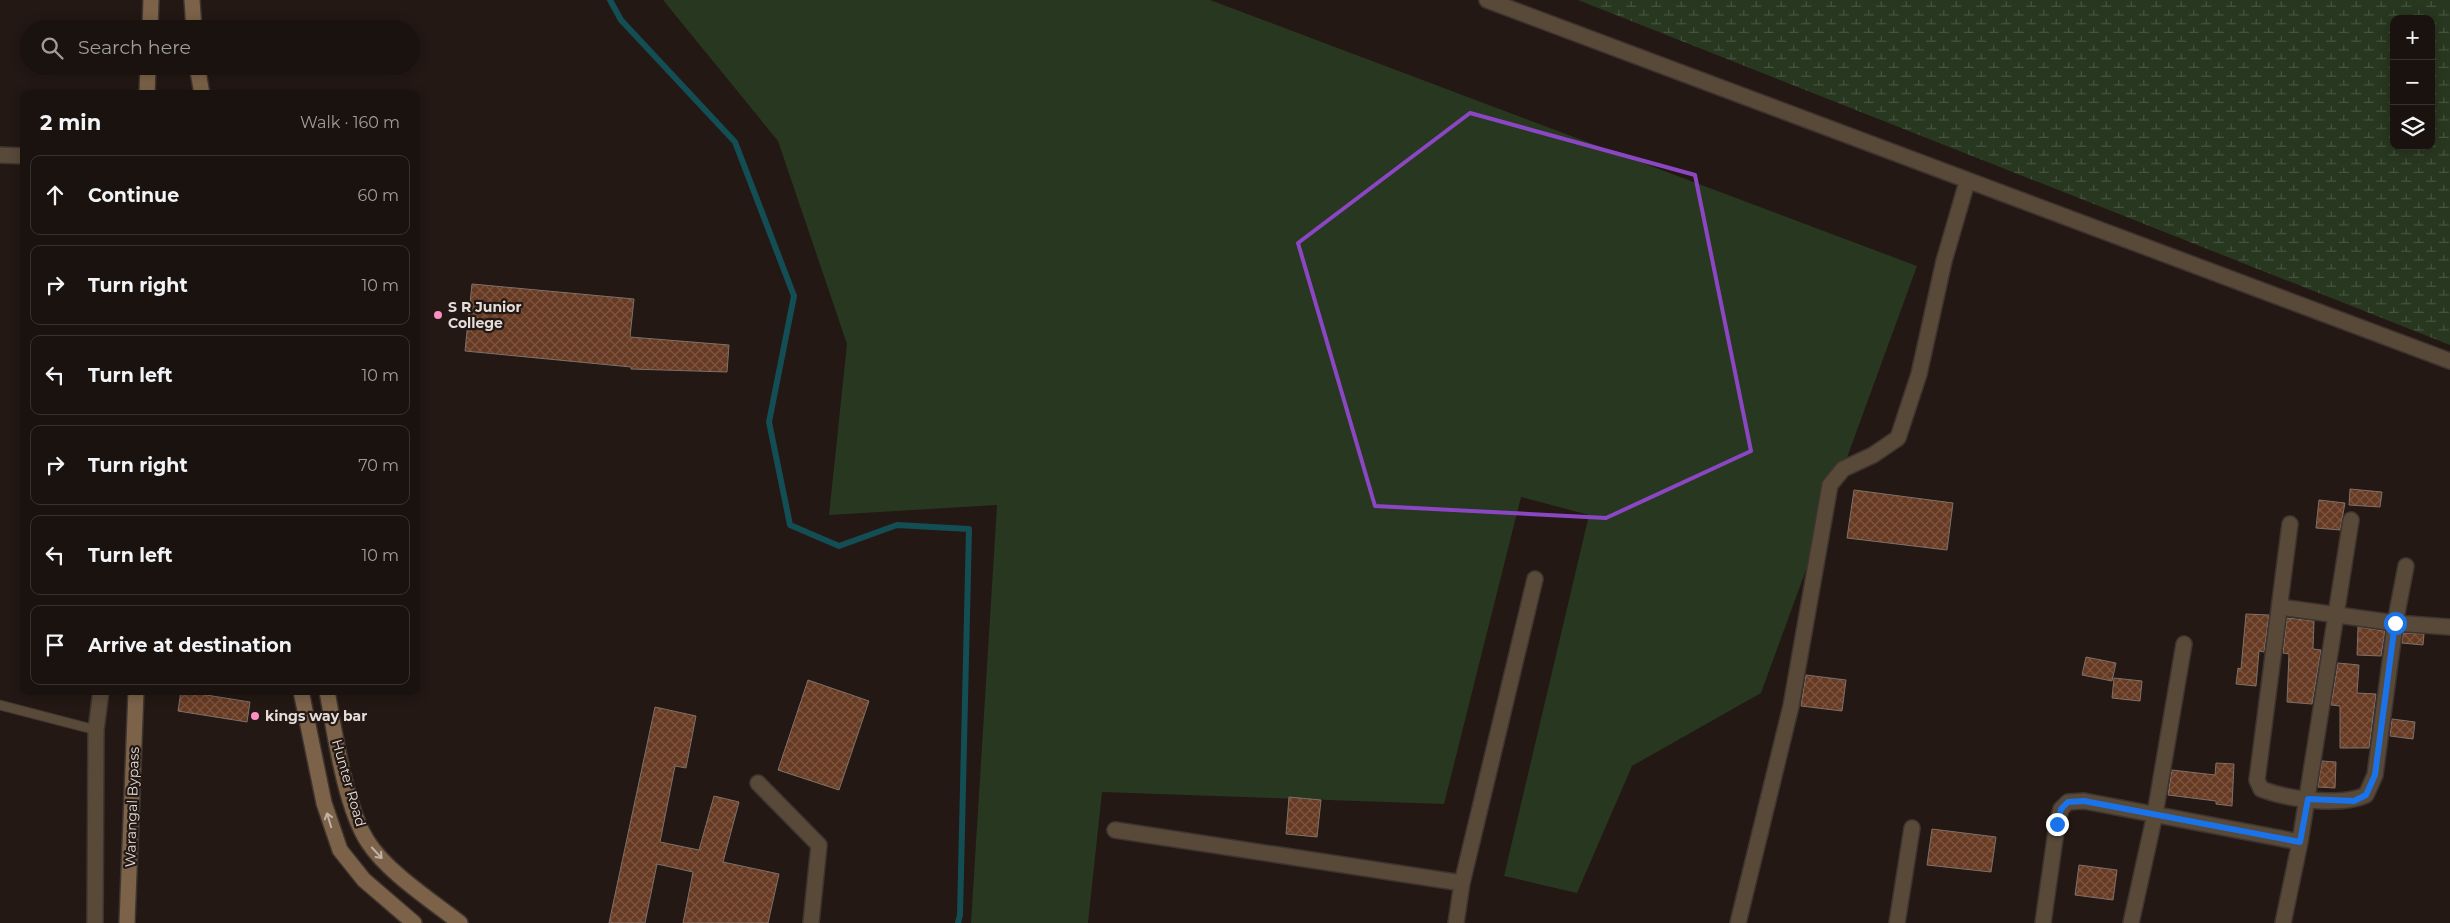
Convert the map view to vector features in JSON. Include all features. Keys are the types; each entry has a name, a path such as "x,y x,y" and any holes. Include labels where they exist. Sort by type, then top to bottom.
{"street":[{"path":"150,20 151,0"},
{"path":"192,0 193,20"},
{"path":"1487,0 1967,182 2450,361"},
{"path":"147,90 148,75"},
{"path":"199,75 201,90"},
{"path":"0,155 20,156"},
{"path":"1738,923 1791,706 1830,485 1843,469 1873,455 1898,438 1919,374 1944,261 1967,182"},
{"path":"2283,923 2308,799 2352,520"},
{"path":"2290,524 2258,785 2264,791 2308,799 2354,801 2366,795 2375,775 2395,623 2406,566"},
{"path":"1456,923 1462,883 1535,579"},
{"path":"2280,607 2395,623 2450,627"},
{"path":"2132,923 2155,814 2184,644"},
{"path":"95,923 96,730 100,695"},
{"name":"Warangal Bypass","path":"127,923 136,695"},
{"name":"Hunter Road","path":"302,695 324,803 340,850 364,880 414,923"},
{"name":"Hunter Road","path":"327,695 344,774 358,823 368,843 408,883 460,923"},
{"path":"758,783 819,845 811,923"},
{"path":"2043,923 2057,824 2061,809 2068,802 2084,801 2300,842"},
{"path":"1897,923 1912,828"},
{"path":"1115,830 1462,883"}],"lane":[{"path":"0,705 96,730"}],"highlighted area":[{"path":"1470,113 1695,175 1751,451 1606,518 1375,506 1298,243"}],"green space":[{"path":"663,0 1210,0 1917,266 1761,693 1632,766 1577,893 1504,876 1589,515 1521,497 1444,804 1102,792 1088,923 971,923 997,505 829,515 847,344 778,141"},
{"path":"1578,0 2450,0 2450,345"}],"building":[{"path":"472,284 634,299 630,337 729,345 727,372 631,369 631,367 465,351"},
{"path":"2350,489 2382,492 2380,507 2349,505"},
{"path":"1854,490 1953,503 1947,550 1847,538"},
{"path":"2319,500 2345,503 2340,530 2316,528"},
{"path":"2246,614 2269,615 2264,652 2259,651 2256,686 2236,684 2238,668 2241,669"},
{"path":"2287,618 2314,621 2313,649 2321,650 2312,704 2287,702 2289,654 2283,653"},
{"path":"2358,627 2385,631 2381,656 2357,655"},
{"path":"2403,633 2424,634 2423,645 2402,643"},
{"path":"2086,657 2116,663 2112,681 2082,675"},
{"path":"2338,663 2359,665 2357,693 2376,694 2369,748 2340,748 2340,706 2331,705"},
{"path":"1806,675 1846,680 1842,711 1801,706"},
{"path":"2114,678 2142,681 2140,701 2112,698"},
{"path":"808,680 869,701 839,790 778,770"},
{"path":"180,695 206,695 250,702 247,722 178,711"},
{"path":"655,707 696,716 686,768 675,766 660,842 699,850 714,796 739,802 723,862 779,874 768,923 683,923 693,872 657,864 645,923 609,923"},
{"path":"2392,719 2415,722 2413,739 2390,736"},
{"path":"2322,761 2336,762 2335,788 2318,787"},
{"path":"2216,763 2234,764 2232,806 2216,804 2216,801 2168,795 2172,770 2215,775"},
{"path":"1289,797 1321,800 1317,837 1286,834"},
{"path":"1932,829 1996,837 1991,872 1927,865"},
{"path":"2079,865 2117,870 2113,900 2075,895"}],"waterway":[{"path":"610,0 621,20 735,142 794,296 769,422 790,525 839,546 897,525 969,529 960,915 958,923"}],"place":[{"name":"S R Junior College","path":"438,315"},
{"name":"kings way bar","path":"255,716"}],"route":[{"path":"2057,824 2061,809 2068,802 2084,801 2300,842 2308,799 2354,801 2366,795 2375,775 2395,623"}]}
